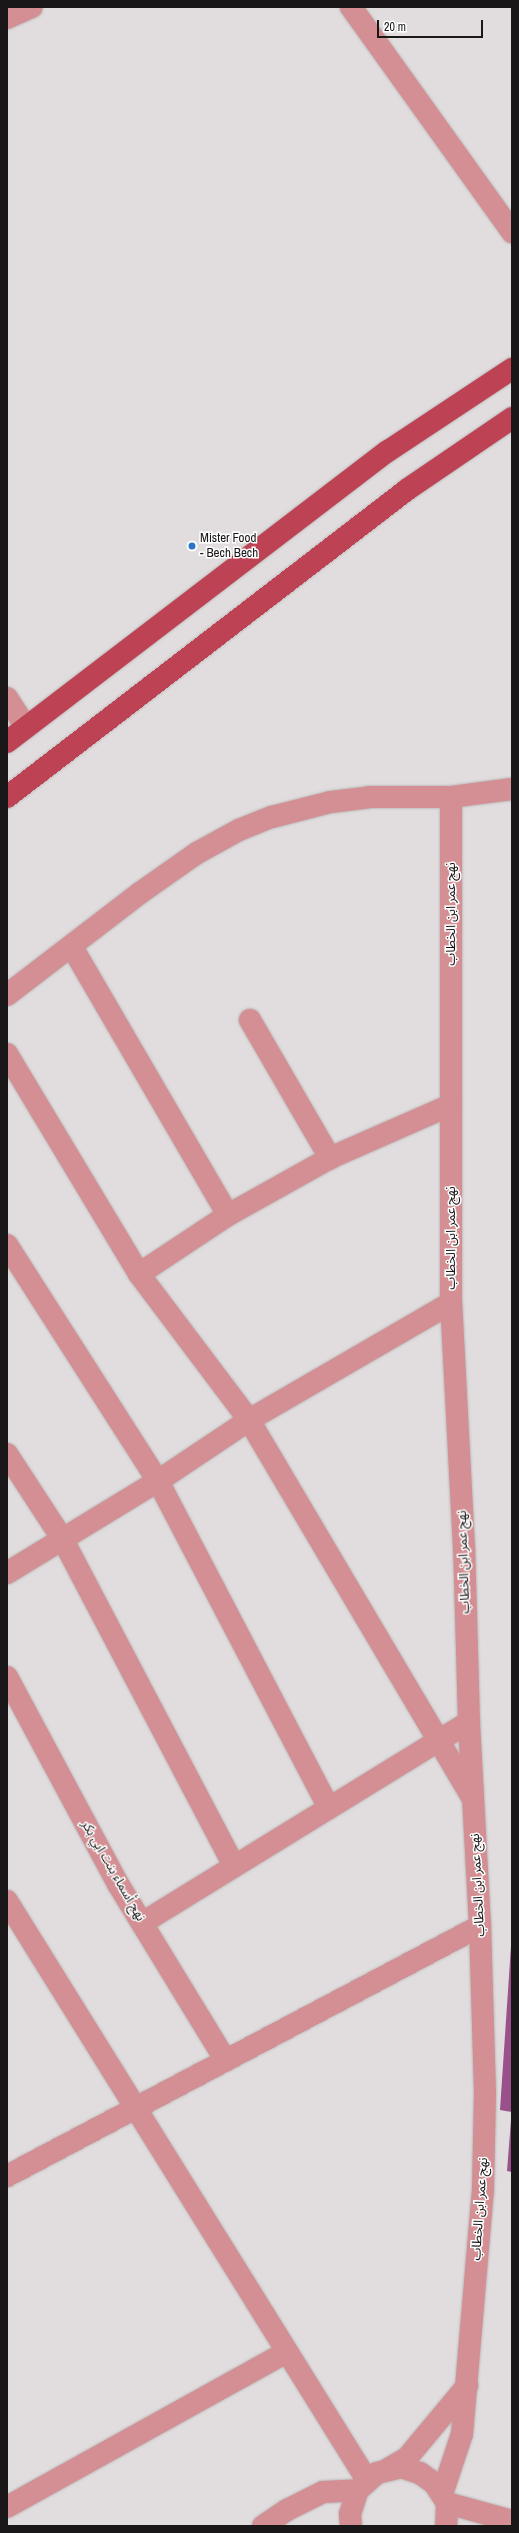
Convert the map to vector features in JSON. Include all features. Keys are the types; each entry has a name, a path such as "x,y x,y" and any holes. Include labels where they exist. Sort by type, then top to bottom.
{"main road":[{"path":"7,742 388,451 512,369"},
{"path":"7,797 408,489 512,418"}],"street":[{"path":"7,18 32,7"},
{"path":"352,7 512,232"},
{"path":"7,698 26,727"},
{"path":"7,995 140,893 198,853 239,830 272,816 331,802 369,797 451,797 512,789"},
{"name":"نهج عمر ابن الخطاب","path":"446,2526 444,2498 462,2434 483,2181 485,2093 480,1926 468,1722 464,1548 451,1303 451,797"},
{"path":"72,946 228,1215"},
{"path":"250,1020 330,1158"},
{"path":"7,1054 139,1274 249,1420 473,1798"},
{"path":"139,1274 228,1215 330,1158 451,1105"},
{"path":"7,1245 158,1481 329,1808"},
{"path":"7,1573 158,1481 249,1420 451,1303"},
{"path":"7,1454 63,1540 234,1866"},
{"name":"نهج أسماء بنت ابي بكر","path":"7,1677 118,1884 226,2061"},
{"path":"142,1923 468,1722"},
{"path":"7,1901 287,2352 362,2485"},
{"path":"7,2176 480,1926"},
{"path":"7,2507 287,2352"},
{"path":"263,2526 286,2510 323,2492 362,2485 407,2458 466,2386"},
{"path":"388,2469 401,2467 420,2473 434,2484 444,2498 512,2521"},
{"path":"351,2526 350,2514 362,2485"}],"building":[{"path":"512,1946 512,2112 500,2110"},
{"path":"512,2120 512,2172 507,2171"}],"place":[{"name":"Mister Food - Bech Bech","path":"192,546"}]}
